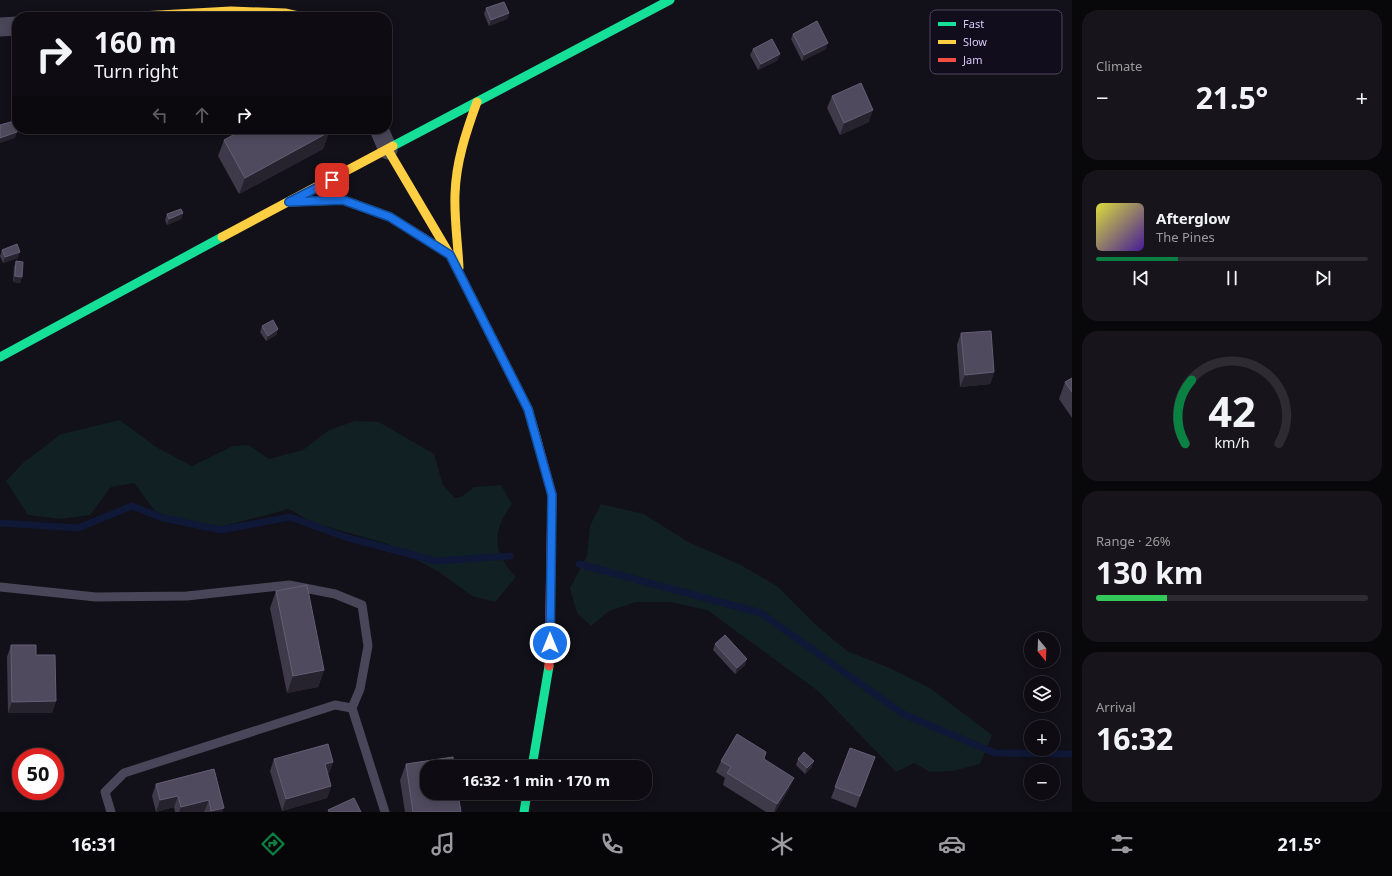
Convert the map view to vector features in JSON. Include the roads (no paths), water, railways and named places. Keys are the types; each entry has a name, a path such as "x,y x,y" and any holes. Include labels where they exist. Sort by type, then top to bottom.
{"main road":[{"path":"0,357 670,0"},
{"path":"192,12 256,12"},
{"path":"460,274 455,206 457,175 464,135 477,102"},
{"path":"388,150 450,255 528,409 552,495 550,658 533,760"},
{"path":"289,202 343,200 390,217 450,255"},
{"path":"524,812 526,800"}],"street":[{"path":"0,27 12,26"},
{"path":"381,134 388,150"}],"lane":[{"path":"0,587 96,597 188,596 289,585 335,594 362,605 368,646 360,689 352,708 385,812"},
{"path":"111,812 105,792 124,774 335,705 352,708"}],"waterway":[{"path":"0,523 78,528 132,506 163,518 221,530 290,517 345,537 436,561 510,556"},
{"path":"579,564 761,613 903,714 995,753 1072,754"}]}
